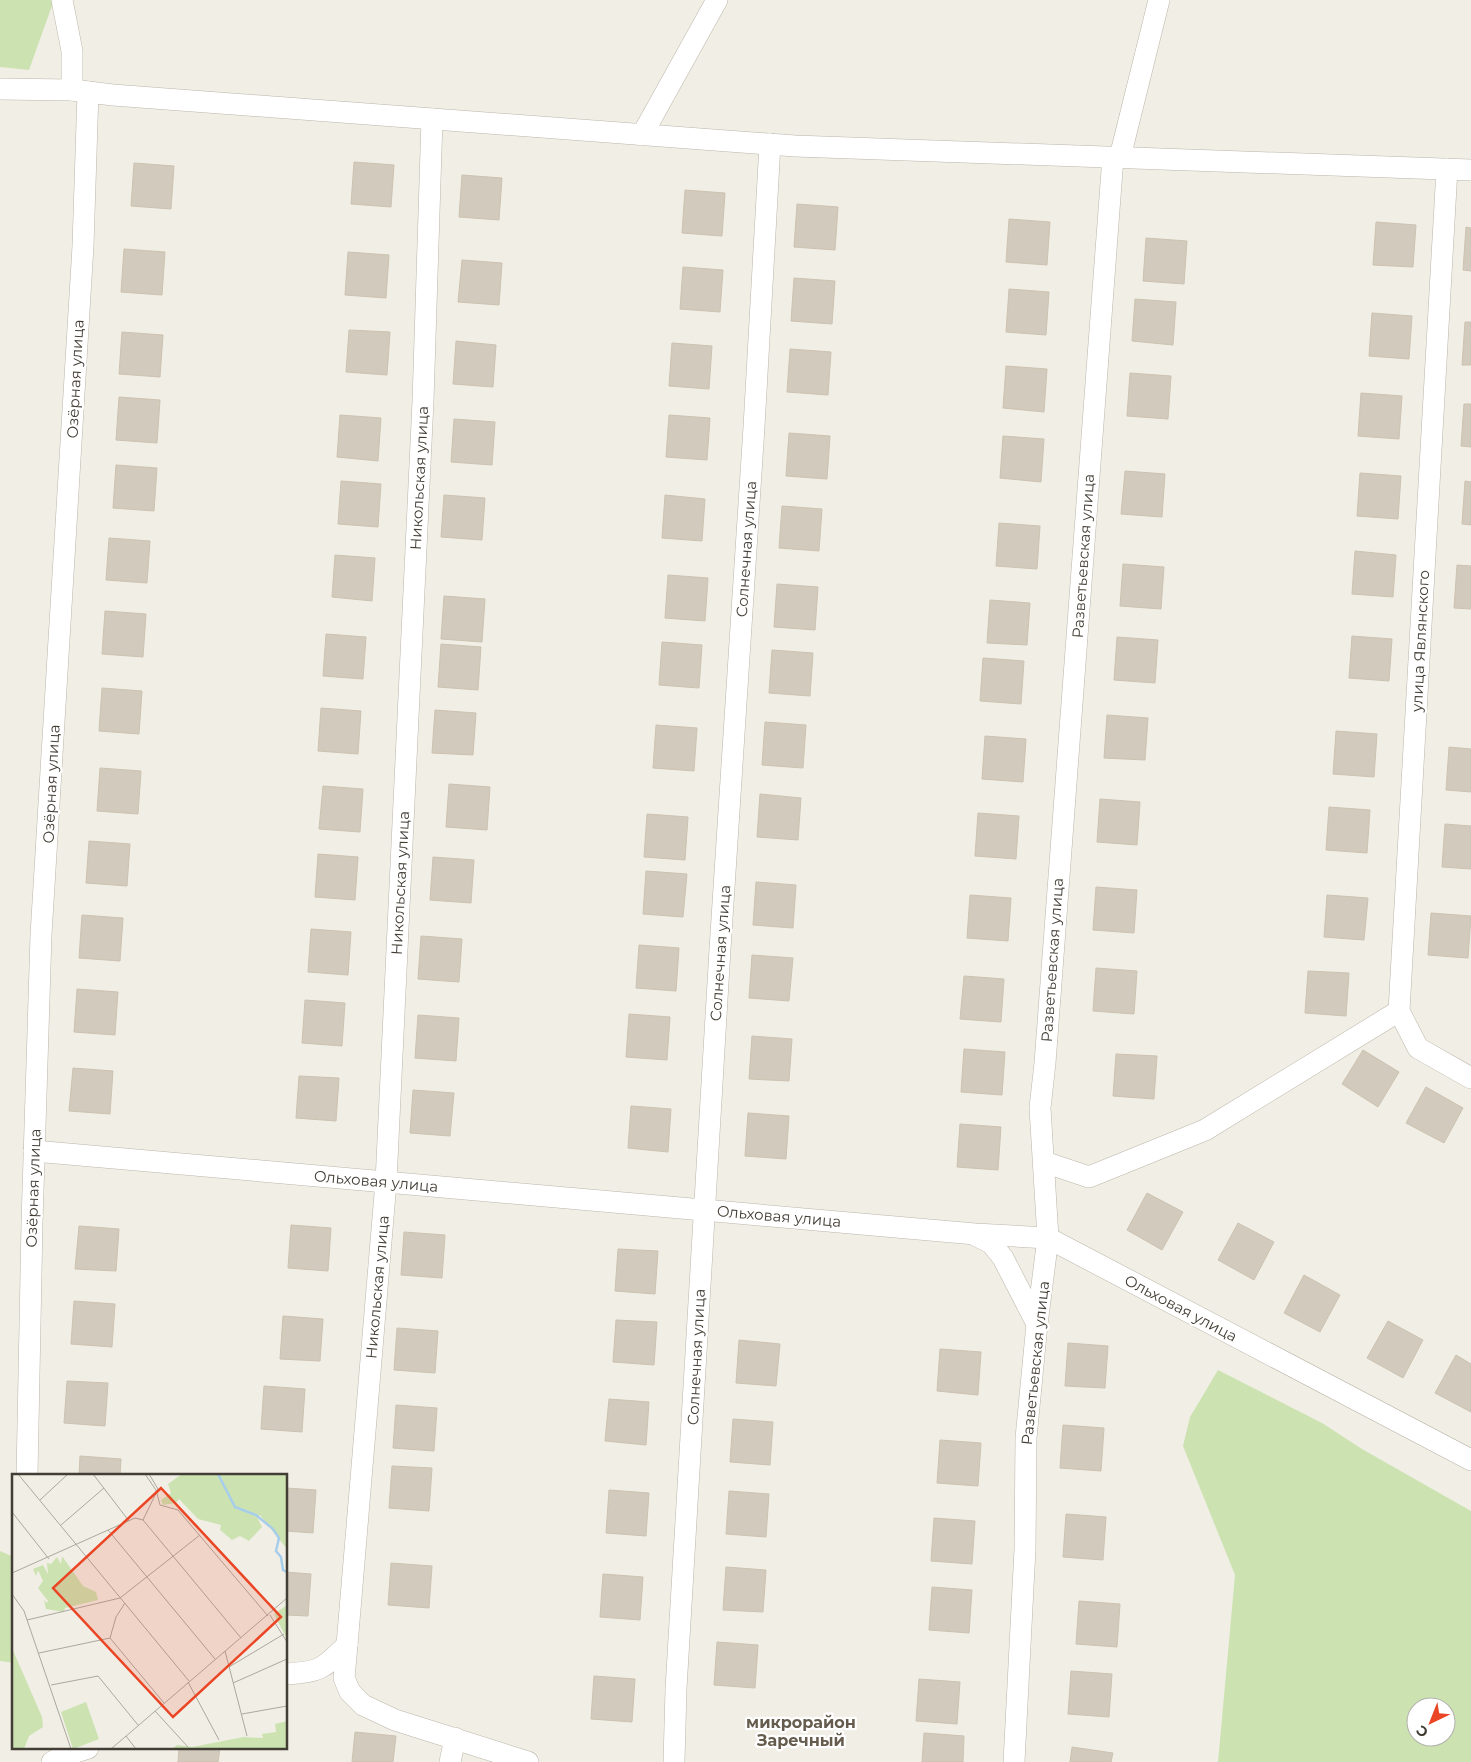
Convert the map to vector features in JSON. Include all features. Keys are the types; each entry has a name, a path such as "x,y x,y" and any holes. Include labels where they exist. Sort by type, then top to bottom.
{"street":[{"name":"Озёрная улица","path":"27,1474 34,1151 42,925 83,246 80,91 62,0"},
{"path":"642,135 717,0"},
{"name":"Разветьевская улица","path":"1014,1762 1026,1549 1026,1438 1037,1324 1048,1238 1040,1108 1116,157 1131,109 1159,0"},
{"path":"0,89 80,91 770,144 1471,170"},
{"name":"Никольская улица","path":"432,119 422,410 386,1182 344,1678 350,1692 364,1705 395,1720 528,1762"},
{"name":"Солнечная улица","path":"674,1762 676,1689 704,1210 754,427 770,144"},
{"name":"улица Являнского","path":"1399,1011 1446,169"},
{"path":"1044,1162 1090,1177 1205,1130 1399,1011 1418,1048 1471,1078"},
{"name":"Ольховая улица","path":"34,1151 975,1234 1048,1238 1471,1460"},
{"path":"975,1234 991,1243 1003,1258 1037,1324"},
{"path":"288,1674 309,1672 323,1668 347,1645"},
{"path":"450,1762 455,1738"},
{"path":"61,1757 82,1750"}],"green space":[{"path":"0,0 54,0 29,70 0,67"},
{"path":"1218,1370 1322,1423 1362,1449 1471,1511 1471,1762 1218,1762 1235,1575 1183,1446 1190,1417"},
{"path":"0,1551 12,1556 12,1663 0,1661"}],"building":[{"path":"354,162 394,165 391,207 351,204"},
{"path":"134,163 174,166 171,209 131,206"},
{"path":"462,175 502,178 499,220 459,217"},
{"path":"685,190 725,193 722,236 682,233"},
{"path":"797,204 838,207 835,250 794,247"},
{"path":"1009,219 1050,222 1047,265 1006,262"},
{"path":"1376,222 1416,225 1413,267 1373,265"},
{"path":"1466,227 1471,228 1471,271 1463,270"},
{"path":"1146,238 1187,241 1184,284 1143,281"},
{"path":"124,249 165,252 162,295 121,292"},
{"path":"348,252 389,255 386,298 345,295"},
{"path":"462,260 502,263 499,305 458,302"},
{"path":"683,267 723,270 720,312 680,309"},
{"path":"794,278 835,281 832,324 791,321"},
{"path":"1009,289 1049,292 1046,335 1006,332"},
{"path":"1135,299 1176,302 1173,345 1132,341"},
{"path":"1372,313 1412,316 1409,359 1369,356"},
{"path":"1465,322 1471,322 1471,365 1462,365"},
{"path":"349,330 390,332 387,375 346,372"},
{"path":"122,332 163,335 160,377 119,374"},
{"path":"456,341 496,345 493,387 453,384"},
{"path":"672,343 712,346 709,389 669,386"},
{"path":"790,349 831,352 828,395 787,392"},
{"path":"1006,366 1047,369 1044,412 1003,408"},
{"path":"1130,373 1171,376 1168,419 1127,416"},
{"path":"1361,393 1402,396 1399,439 1358,436"},
{"path":"119,397 160,400 157,443 116,440"},
{"path":"1464,404 1471,404 1471,447 1461,446"},
{"path":"340,415 381,418 378,461 337,457"},
{"path":"669,415 710,418 707,460 666,457"},
{"path":"454,419 495,422 492,465 451,462"},
{"path":"789,433 830,436 827,479 786,476"},
{"path":"1003,436 1044,439 1041,482 1000,478"},
{"path":"116,465 157,468 154,511 113,508"},
{"path":"1125,471 1165,474 1162,517 1121,514"},
{"path":"1360,473 1401,476 1398,519 1357,516"},
{"path":"341,481 381,484 378,527 338,524"},
{"path":"1465,481 1471,482 1471,525 1462,524"},
{"path":"444,495 485,498 482,540 441,537"},
{"path":"665,495 705,499 702,541 662,538"},
{"path":"782,506 822,509 819,551 779,548"},
{"path":"999,523 1040,526 1037,569 996,566"},
{"path":"109,538 150,541 147,583 106,580"},
{"path":"1355,551 1396,555 1393,597 1352,594"},
{"path":"335,555 375,558 372,601 332,597"},
{"path":"1123,564 1164,567 1161,609 1120,606"},
{"path":"1457,565 1471,566 1471,609 1454,608"},
{"path":"668,575 708,578 705,621 665,618"},
{"path":"777,584 818,587 815,630 774,627"},
{"path":"444,596 485,599 482,642 441,639"},
{"path":"990,600 1030,603 1027,645 987,643"},
{"path":"105,611 146,614 143,657 102,654"},
{"path":"326,634 366,637 363,679 323,676"},
{"path":"1352,636 1392,639 1389,681 1349,678"},
{"path":"1117,637 1158,640 1155,683 1114,680"},
{"path":"662,642 702,645 699,688 659,685"},
{"path":"441,644 481,647 478,690 438,687"},
{"path":"772,650 813,653 810,696 769,693"},
{"path":"983,658 1024,661 1021,704 980,701"},
{"path":"102,688 142,691 139,734 99,731"},
{"path":"321,708 361,711 358,754 318,751"},
{"path":"435,710 476,713 473,755 432,753"},
{"path":"1107,715 1148,718 1145,760 1104,758"},
{"path":"765,722 806,725 803,768 762,765"},
{"path":"656,725 697,728 694,771 653,768"},
{"path":"1336,731 1377,734 1374,777 1333,774"},
{"path":"985,736 1026,739 1023,782 982,779"},
{"path":"1449,747 1471,749 1471,792 1446,790"},
{"path":"100,768 141,771 138,814 97,811"},
{"path":"449,784 490,787 487,830 446,827"},
{"path":"323,786 363,789 360,832 319,829"},
{"path":"760,794 801,798 798,840 757,837"},
{"path":"1100,799 1140,802 1137,845 1097,842"},
{"path":"1329,807 1370,810 1367,853 1326,850"},
{"path":"978,813 1019,816 1016,859 975,856"},
{"path":"647,814 688,817 685,860 644,857"},
{"path":"1445,824 1471,826 1471,869 1442,867"},
{"path":"89,841 130,844 127,886 86,883"},
{"path":"318,854 358,857 355,900 315,897"},
{"path":"433,857 474,860 471,903 430,900"},
{"path":"646,871 687,874 683,917 643,914"},
{"path":"756,882 796,885 793,928 753,925"},
{"path":"1096,887 1137,890 1134,933 1093,930"},
{"path":"970,895 1011,898 1008,941 967,938"},
{"path":"1327,895 1368,898 1364,940 1324,937"},
{"path":"1431,913 1471,916 1468,958 1428,955"},
{"path":"82,915 123,918 120,961 79,958"},
{"path":"311,929 351,932 348,975 308,972"},
{"path":"421,936 462,939 459,982 418,979"},
{"path":"639,945 679,948 676,991 636,988"},
{"path":"752,955 793,958 789,1001 749,998"},
{"path":"1096,968 1137,971 1134,1014 1093,1011"},
{"path":"1308,971 1349,973 1346,1016 1305,1013"},
{"path":"964,976 1004,979 1001,1022 960,1019"},
{"path":"77,989 118,992 115,1035 74,1032"},
{"path":"305,1000 345,1003 342,1046 302,1043"},
{"path":"629,1014 670,1017 667,1060 626,1057"},
{"path":"418,1015 459,1018 456,1061 415,1058"},
{"path":"752,1036 792,1039 789,1081 749,1079"},
{"path":"964,1049 1005,1052 1002,1095 961,1092"},
{"path":"1363,1050 1399,1072 1378,1107 1342,1084"},
{"path":"1116,1054 1157,1056 1154,1099 1113,1096"},
{"path":"73,1068 113,1071 110,1114 69,1111"},
{"path":"299,1076 339,1078 336,1121 296,1118"},
{"path":"1426,1087 1463,1108 1444,1143 1406,1123"},
{"path":"413,1090 454,1093 450,1136 410,1133"},
{"path":"631,1106 671,1109 668,1152 628,1148"},
{"path":"748,1113 789,1116 786,1159 745,1156"},
{"path":"960,1124 1001,1127 998,1170 957,1167"},
{"path":"1147,1193 1183,1212 1162,1250 1127,1230"},
{"path":"1238,1223 1274,1242 1254,1280 1218,1260"},
{"path":"291,1225 331,1228 328,1271 288,1268"},
{"path":"79,1226 119,1229 116,1271 75,1269"},
{"path":"404,1232 445,1235 442,1278 401,1275"},
{"path":"618,1249 658,1251 655,1294 615,1291"},
{"path":"1304,1275 1340,1295 1320,1332 1284,1313"},
{"path":"74,1301 115,1304 112,1347 71,1344"},
{"path":"283,1316 323,1319 320,1361 280,1359"},
{"path":"616,1320 657,1322 654,1365 613,1362"},
{"path":"1388,1321 1423,1340 1403,1378 1367,1358"},
{"path":"397,1328 438,1331 435,1373 394,1370"},
{"path":"739,1340 780,1344 776,1386 736,1383"},
{"path":"1068,1343 1108,1346 1105,1388 1065,1386"},
{"path":"940,1349 981,1352 978,1395 937,1391"},
{"path":"1456,1355 1471,1364 1471,1412 1435,1393"},
{"path":"67,1381 108,1383 105,1426 64,1423"},
{"path":"264,1386 305,1389 302,1432 261,1429"},
{"path":"609,1399 649,1402 646,1445 605,1441"},
{"path":"396,1405 437,1408 434,1451 393,1448"},
{"path":"733,1419 773,1422 770,1465 730,1462"},
{"path":"1063,1425 1104,1428 1101,1471 1060,1468"},
{"path":"940,1440 981,1443 978,1486 937,1483"},
{"path":"80,1456 121,1459 120,1474 79,1474"},
{"path":"392,1466 432,1468 429,1511 389,1508"},
{"path":"288,1488 316,1490 313,1533 288,1531"},
{"path":"609,1490 649,1493 646,1536 606,1533"},
{"path":"729,1491 769,1494 766,1537 726,1534"},
{"path":"1066,1514 1106,1517 1103,1560 1063,1557"},
{"path":"934,1518 975,1521 972,1564 931,1561"},
{"path":"391,1563 432,1566 429,1608 388,1605"},
{"path":"726,1567 766,1570 763,1612 723,1610"},
{"path":"288,1572 311,1574 308,1616 288,1615"},
{"path":"603,1574 643,1577 640,1620 600,1617"},
{"path":"932,1587 972,1590 969,1633 929,1630"},
{"path":"1079,1601 1120,1604 1117,1647 1076,1644"},
{"path":"717,1642 758,1645 755,1688 714,1685"},
{"path":"1071,1671 1112,1674 1109,1717 1068,1714"},
{"path":"594,1676 635,1679 632,1722 591,1719"},
{"path":"919,1679 960,1682 957,1724 916,1721"},
{"path":"355,1732 396,1736 393,1762 352,1762"},
{"path":"924,1733 964,1736 963,1762 922,1762"},
{"path":"1072,1747 1113,1753 1111,1762 1070,1762"},
{"path":"179,1750 220,1750 218,1762 178,1762"}],"district":[{"name":"микрорайон Заречный","path":"801,1731"}]}
